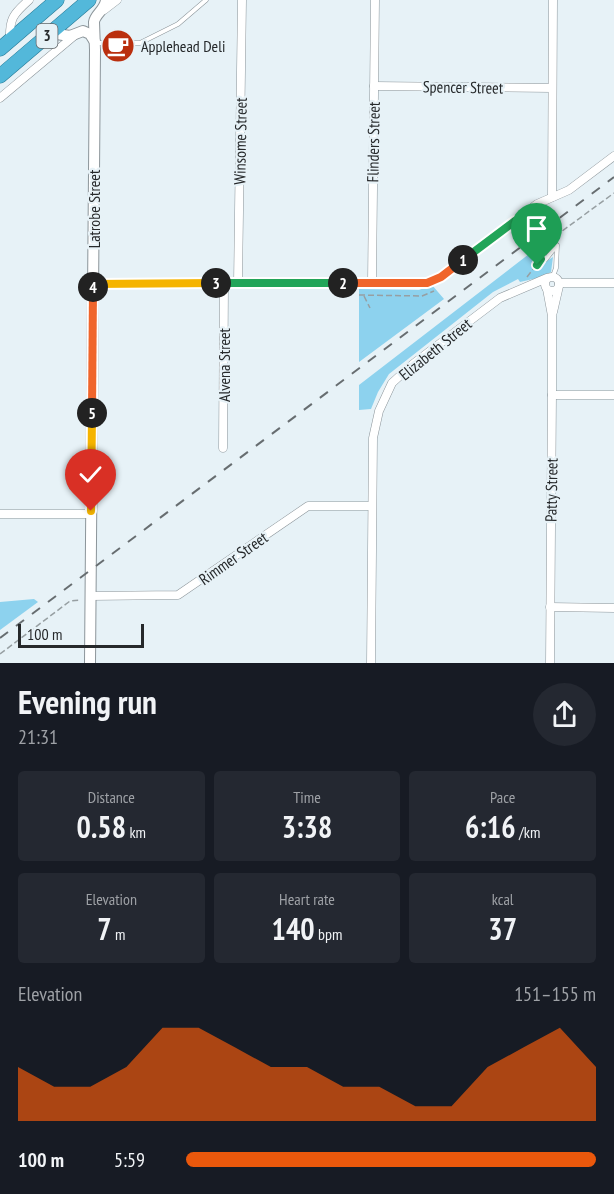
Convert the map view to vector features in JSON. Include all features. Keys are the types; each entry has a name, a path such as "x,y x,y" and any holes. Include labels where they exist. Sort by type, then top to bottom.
{"highway":[{"name":"3","path":"5,45 57,0"},
{"name":"3","path":"0,76 89,0"}],"street":[{"path":"5,45 12,18 29,0"},
{"name":"Latrobe Street","path":"90,663 95,43 98,15 106,0"},
{"path":"0,98 117,0"},
{"name":"Winsome Street","path":"238,283 242,0"},
{"name":"Flinders Street","path":"372,283 375,0"},
{"path":"552,197 553,0"},
{"path":"50,33 68,36 87,33 95,43"},
{"name":"Spencer Street","path":"374,86 552,88"},
{"path":"93,284 419,284 434,280 537,204 569,190 614,156"},
{"path":"559,284 558,279 550,277 545,282 546,288 553,291 559,284 614,283"},
{"name":"Elizabeth Street","path":"371,506 373,438 379,411 392,383 496,300 550,277"},
{"name":"Alvena Street","path":"223,448 224,283"},
{"name":"Patty Street","path":"552,316 559,284"},
{"name":"Elizabeth Street","path":"528,286 546,288"},
{"name":"Patty Street","path":"546,288 552,316 550,663"},
{"path":"552,395 614,395"},
{"name":"Rimmer Street","path":"90,596 178,595 308,506 371,506"},
{"path":"371,506 371,663"},
{"path":"0,514 91,514"},
{"path":"550,607 614,608"}],"lane":[{"path":"95,43 140,43 178,24 206,0"},
{"path":"543,259 557,245 556,268 550,277"}],"path":[{"path":"528,286 527,276 543,259 544,250 552,239 614,193"},
{"path":"515,221 521,234 543,259"},
{"path":"358,295 422,296 434,291"},
{"path":"363,295 370,308"},
{"path":"0,654 70,601 85,600 90,596"}],"shaded area":[{"path":"543,209 543,222 518,242 511,229"},
{"path":"555,234 559,236 544,259 547,261 553,257 551,272 542,277 520,282 518,279 493,292 389,374 371,409 359,410 359,385"},
{"path":"432,285 444,299 359,362 359,289 419,290"},
{"path":"34,599 38,602 0,630 0,602"}],"railway":[{"path":"0,638 614,177"}],"place":[{"name":"Applehead Deli","path":"118,46"}],"route":[{"path":"91,511 93,284 427,283 441,277 515,221 521,234 526,237 532,249 535,249 534,251 541,259 537,265"}]}
